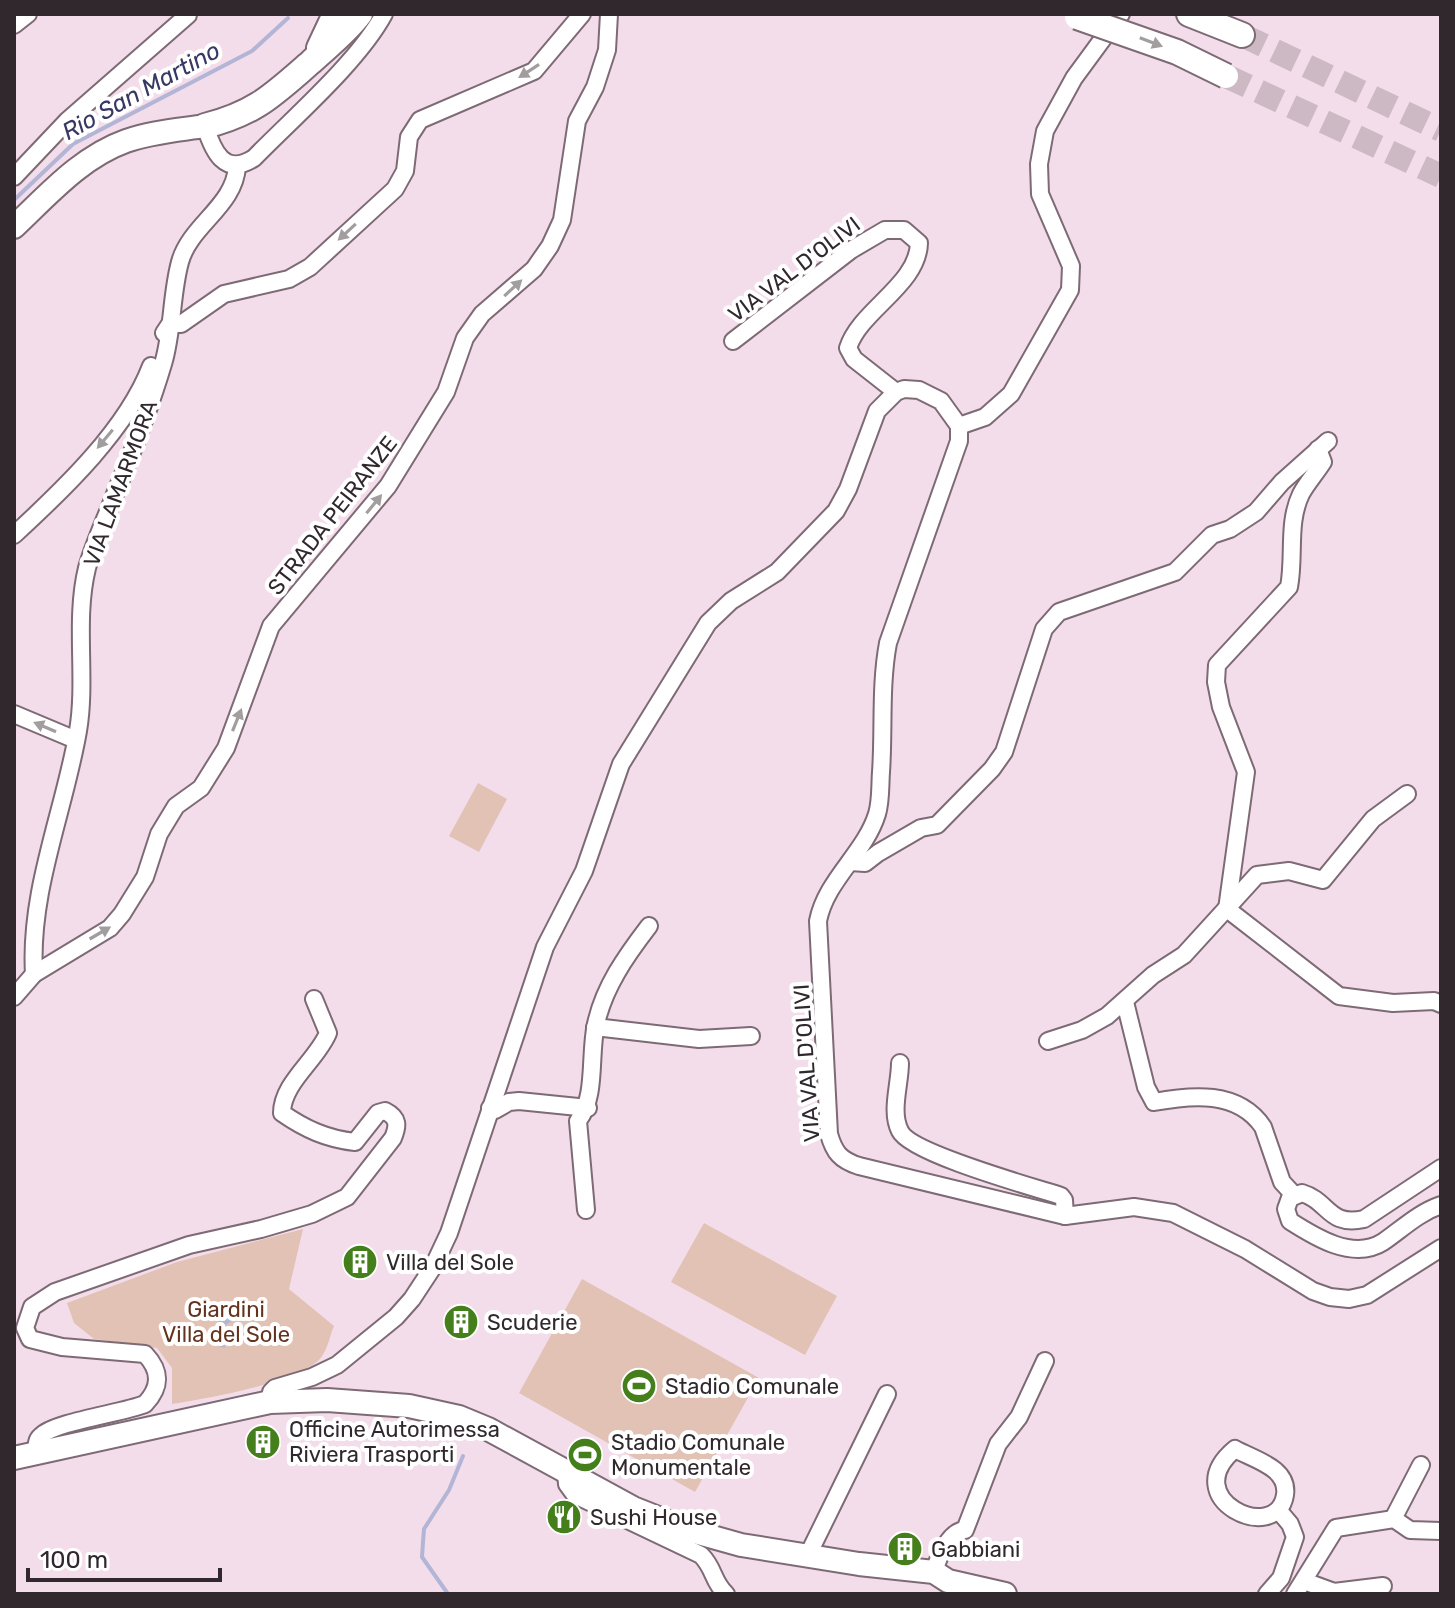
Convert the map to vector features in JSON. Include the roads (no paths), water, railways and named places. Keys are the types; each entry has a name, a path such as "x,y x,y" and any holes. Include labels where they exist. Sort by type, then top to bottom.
{"highway":[{"path":"309,63 324,42 335,14"},
{"path":"205,126 245,113 270,99 341,37 360,14"},
{"path":"1189,14 1242,35"},
{"path":"1077,17 1177,52 1226,76"}],"main road":[{"path":"14,227 72,173 104,151 148,135 205,126"},
{"path":"14,1458 270,1402 327,1400 437,1411 488,1429 633,1508 691,1531 741,1545 859,1564 934,1572 948,1581 1005,1594"}],"street":[{"path":"14,25 28,14"},
{"path":"205,126 217,155 225,161 237,166 254,158 340,70 384,14"},
{"path":"170,324 181,324 224,294 289,279 310,267 395,189 405,171 409,137 420,120 534,71 582,14"},
{"name":"STRADA PEIRANZE","path":"14,997 34,974 110,928 122,914 145,877 159,834 176,806 201,788 226,748 271,626 388,486 446,392 465,338 482,314 534,269 550,246 562,220 577,121 595,87 607,50 609,14"},
{"path":"270,1402 271,1392 275,1388 312,1377 337,1365 373,1338 412,1299 433,1267 445,1242 545,947 584,871 621,764 708,623 731,601 777,572 836,511 848,489 877,411 896,392 911,389 931,395 947,408 959,426 985,417 1011,394 1070,290 1071,266 1040,194 1039,164 1045,131 1074,78 1121,14"},
{"path":"14,177 68,120 188,15"},
{"name":"VIA LAMARMORA","path":"34,974 32,950 40,896 76,740 87,569 164,361 182,254 188,241 231,190 237,177 237,166"},
{"name":"VIA VAL D'OLIVI","path":"733,341 851,250 885,230 904,230 919,243 915,262 856,330 848,348 854,359 896,392"},
{"name":"VIA LAMARMORA","path":"14,535 62,490 134,405 170,324"},
{"name":"VIA VAL D'OLIVI","path":"959,426 956,452 888,643 883,669 879,807 870,831 824,901 818,921 829,1134 835,1152 859,1166 1065,1216 1134,1207 1173,1213 1245,1249 1313,1291 1330,1297 1349,1299 1367,1295 1441,1248"},
{"path":"850,862 865,863 921,828 937,825 992,769 1004,752 1044,629 1059,612 1175,572 1212,535 1230,529 1256,512 1282,482 1323,445 1323,462 1301,494 1294,521 1289,587 1217,665 1216,682 1221,707 1246,772 1227,909"},
{"path":"14,714 76,740"},
{"path":"1048,1041 1082,1030 1125,1002 1153,975 1184,955 1257,875 1289,871 1323,880 1373,819 1407,794"},
{"path":"1227,909 1339,996 1393,1003 1434,1001 1441,1004"},
{"path":"586,1210 578,1121 588,1108 595,1027 601,1006 625,957 649,926"},
{"path":"37,1454 37,1442 41,1435 145,1404 158,1384 157,1371 145,1354 62,1347 30,1339 25,1328 32,1307 55,1292 189,1245 312,1214 347,1197 393,1138 397,1121 385,1111 378,1113 355,1142 337,1140 308,1130 282,1113 285,1096 323,1045 328,1033 314,999"},
{"path":"1125,1002 1146,1087 1154,1102 1202,1096 1237,1105 1263,1127 1282,1182 1294,1195 1309,1195 1334,1216 1354,1221 1375,1214 1441,1168"},
{"path":"595,1027 699,1039 751,1036"},
{"path":"900,1063 896,1110 899,1130 905,1138 975,1168 1061,1196 1065,1216"},
{"path":"490,1108 495,1110 509,1102 519,1101 588,1108"},
{"path":"1294,1195 1286,1209 1290,1221 1320,1238 1350,1249 1380,1244 1422,1213 1441,1205"},
{"path":"934,1572 952,1537 958,1530 965,1530 998,1444 1019,1417 1045,1361"},
{"path":"808,1555 887,1394"},
{"path":"1235,1449 1280,1472 1287,1485 1284,1504 1279,1511 1260,1517 1244,1516 1231,1510 1216,1489 1216,1476 1227,1455 1235,1449"},
{"path":"1393,1519 1421,1465"},
{"path":"566,1473 567,1484 575,1495 701,1555 712,1565 718,1587 726,1594"},
{"path":"1267,1594 1281,1578 1295,1537 1290,1524 1279,1511"},
{"path":"1383,1586 1334,1592 1300,1588 1336,1528 1393,1519 1410,1530 1441,1531"}],"water":[{"path":"245,1306 248,1313 223,1326 225,1348 218,1346 221,1333 217,1325 219,1319 229,1317 234,1310"}],"waterway":[{"name":"Rio San Martino","path":"14,200 73,144 252,51 288,18"},
{"path":"448,1594 422,1557 424,1529 449,1490 463,1456"}],"tunnel":[{"path":"1242,35 1441,130"},
{"path":"1226,76 1441,176"}],"place":[{"name":"Villa del Sole","path":"360,1262"},
{"name":"Scuderie","path":"461,1322"},
{"name":"Stadio Comunale","path":"639,1386"},
{"name":"Officine Autorimessa Riviera Trasporti","path":"263,1442"},
{"name":"Stadio Comunale Monumentale","path":"585,1455"},
{"name":"Sushi House","path":"564,1517"},
{"name":"Gabbiani","path":"905,1549"}],"park label":[{"name":"Giardini Villa del Sole","path":"226,1322"}]}
